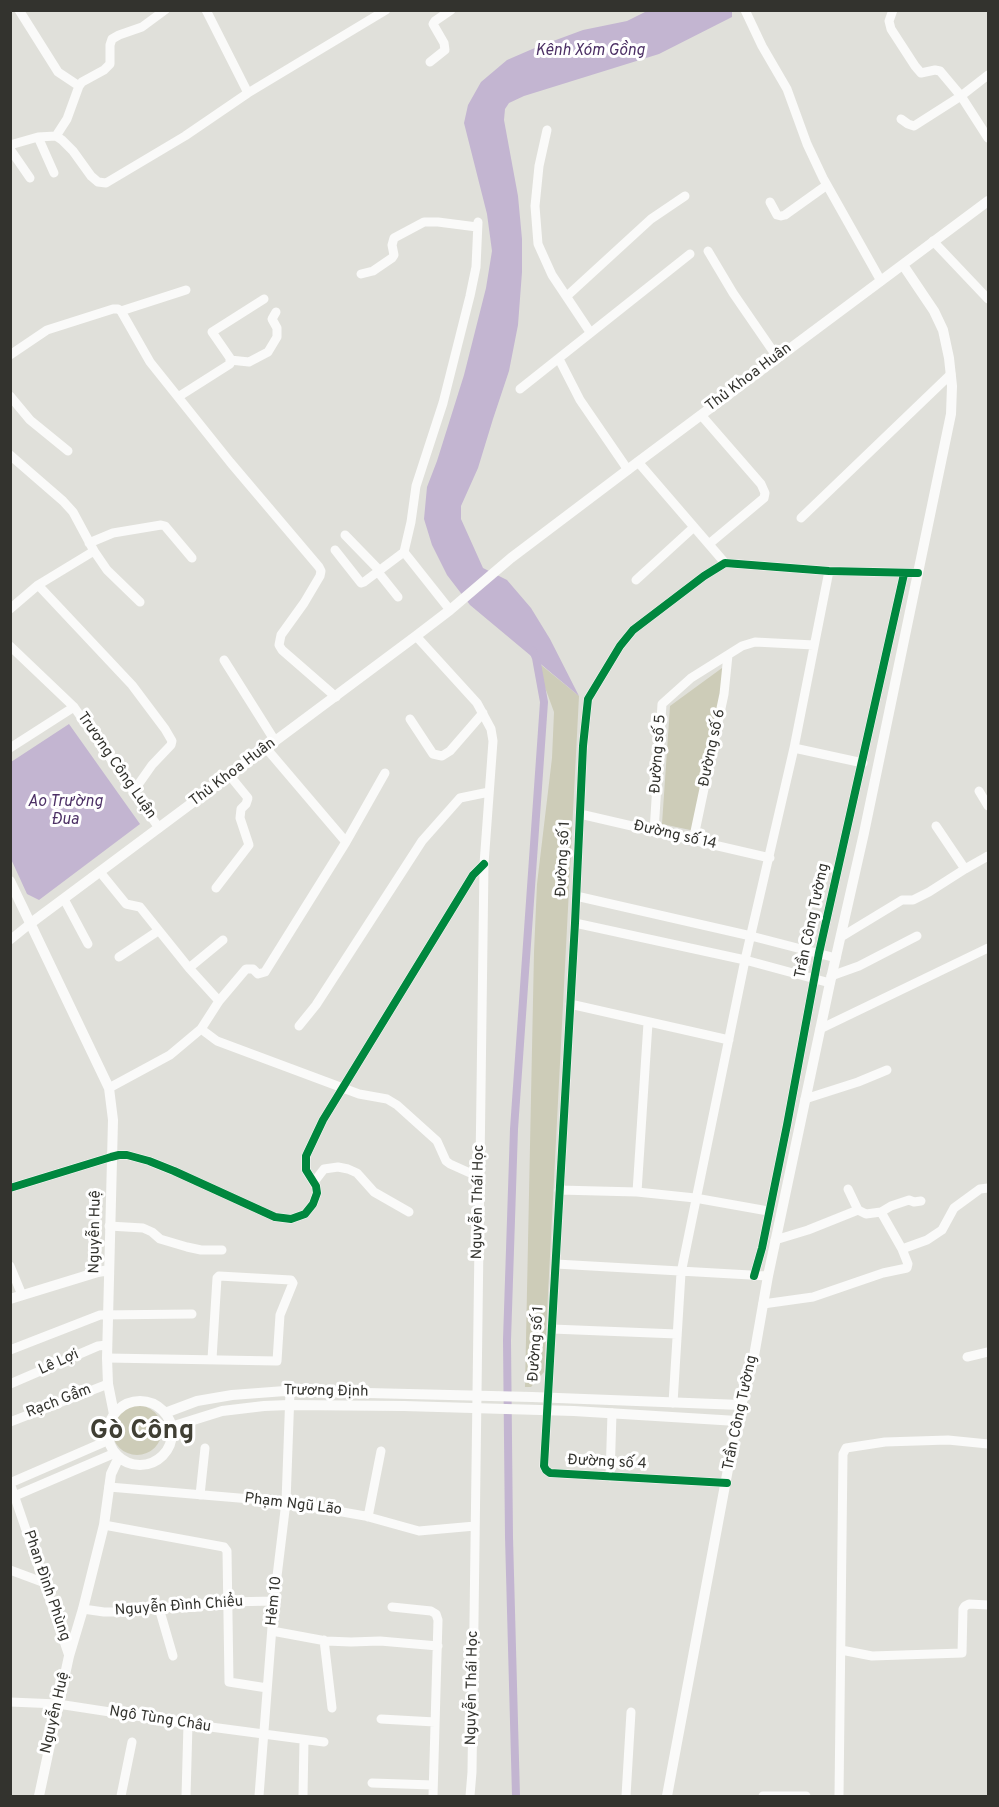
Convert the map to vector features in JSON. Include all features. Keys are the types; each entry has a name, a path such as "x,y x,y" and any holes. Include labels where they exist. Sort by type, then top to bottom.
{"main road":[{"name":"Thủ Khoa Huân","path":"31,923 416,636 453,608 511,558 988,201"},
{"name":"Trần Công Tường","path":"668,1797 737,1421 754,1356 775,1240 830,980 864,833 951,414 951,374 943,330 934,310 903,265"},
{"name":"Nguyễn Huệ","path":"10,881 109,1088 113,1120 107,1358 108,1384 114,1414"},
{"path":"10,1299 109,1269"},
{"name":"Trương Định","path":"165,1413 197,1401 259,1392 547,1397"},
{"path":"547,1397 741,1405"},
{"path":"141,1401 152,1403 165,1413 171,1427 171,1437 162,1456 143,1465 133,1464 117,1455 109,1440 109,1423 121,1407 131,1402 141,1401"},
{"name":"Trương Định","path":"171,1427 222,1411 264,1406 404,1406 546,1410"},
{"path":"546,1410 737,1421"},
{"name":"Nguyễn Huệ","path":"39,1797 69,1656 104,1525 111,1474 117,1455"}],"street":[{"path":"19,10 58,72 79,86"},
{"path":"56,136 67,120 82,82 104,70 110,64 112,39 119,34 142,27 165,10"},
{"path":"206,10 248,93"},
{"path":"30,178 10,147 38,137 56,136 63,140 90,176 98,182 106,183 185,136 248,93 386,10"},
{"path":"430,62 445,50 444,43 433,24 451,10"},
{"path":"893,10 889,21 891,28 915,66 921,73 940,71 961,96 988,138"},
{"path":"746,11 762,46 787,89 807,144 827,185 881,281"},
{"path":"901,119 914,126 961,96 988,75"},
{"path":"547,130 539,166 535,206 538,244 552,275 590,332"},
{"path":"38,137 54,173"},
{"path":"770,202 777,215 786,215 827,185"},
{"path":"567,296 651,219 685,196"},
{"path":"335,550 361,583 404,552 416,486 442,403 470,296 476,267 477,225 424,222 394,238 392,258 373,271 361,274"},
{"path":"933,242 988,300"},
{"path":"708,251 733,293 777,357"},
{"path":"520,389 690,254"},
{"path":"10,355 53,327 113,309 121,311 186,290"},
{"path":"230,360 212,332 264,299"},
{"path":"121,311 146,357 230,462 319,567 320,576 278,640 282,650 336,696"},
{"path":"230,360 249,362 268,352 277,337 277,328 272,319 276,312"},
{"path":"559,359 580,400 628,470"},
{"path":"177,397 230,364 230,360"},
{"path":"801,519 951,374"},
{"path":"10,396 30,420 68,451"},
{"path":"701,415 761,484 765,493 764,498 709,544"},
{"path":"10,455 73,512 107,570 140,602"},
{"path":"638,462 724,563 829,571 918,573"},
{"path":"10,609 38,585 113,533 165,526 192,558"},
{"path":"636,580 694,527"},
{"path":"345,535 379,571 398,597"},
{"path":"404,552 453,608"},
{"name":"Đường số 1","path":"546,1410 556,1264 583,746 588,699 620,646 633,630 724,563"},
{"path":"674,1403 681,1273 745,960 794,748 829,571"},
{"name":"Trần Công Tường","path":"754,1276 762,1248 787,1125 819,953 904,574"},
{"path":"38,585 132,685 172,741 133,792"},
{"name":"Nguyễn Thái Học","path":"416,636 477,703 491,729 493,741 484,864 478,1395 470,1797"},
{"name":"Đường số 5","path":"654,832 662,704 692,678 742,646 755,642 814,645"},
{"path":"10,646 74,707"},
{"name":"Đường số 6","path":"693,841 722,706 728,655"},
{"path":"224,660 276,741"},
{"name":"Trương Công Luận","path":"10,747 74,707 159,828"},
{"path":"410,719 433,754 442,756 450,751 483,713"},
{"path":"266,748 346,842"},
{"path":"794,748 863,763"},
{"path":"109,1088 170,1055 201,1029 219,1001 246,969 253,969 258,974 266,972 346,842 385,773"},
{"path":"216,888 249,845 240,818 241,809 248,798 230,776"},
{"path":"979,791 988,806"},
{"path":"299,1026 316,1005 422,841 460,798 489,792"},
{"name":"Đường số 14","path":"580,814 770,858"},
{"path":"936,826 965,869"},
{"path":"841,937 902,900 913,900 929,892 988,856"},
{"path":"10,1188 111,1157 127,1155 174,1171 275,1217 291,1219 305,1214 313,1204 317,1193 314,1182 306,1170 306,1156 323,1120 473,875 484,864"},
{"path":"100,872 123,902 140,907 219,1001"},
{"path":"576,896 752,936 836,958"},
{"path":"64,898 88,944"},
{"name":"Thủ Khoa Huân","path":"10,940 31,923"},
{"path":"575,923 830,980 917,936"},
{"path":"119,957 158,931"},
{"path":"189,968 223,940"},
{"path":"820,1029 988,948"},
{"path":"570,1004 729,1040"},
{"path":"637,1192 648,1023"},
{"path":"201,1029 217,1041 359,1094 387,1099 397,1105 437,1141 446,1161 479,1177"},
{"path":"805,1099 858,1083 887,1070"},
{"path":"314,1182 324,1169 338,1167 348,1169 357,1173 374,1192 409,1212"},
{"path":"902,1249 927,1240 944,1227 954,1208 980,1189 988,1188"},
{"path":"848,1189 858,1210 866,1214 881,1212 909,1200 921,1202"},
{"path":"560,1190 637,1192 695,1198 768,1211"},
{"path":"775,1240 858,1210"},
{"path":"763,1304 813,1297 883,1273 907,1268 908,1264 902,1249 881,1212"},
{"path":"109,1226 142,1228 152,1232 160,1239 201,1250 222,1250"},
{"path":"556,1264 681,1273 768,1276"},
{"path":"10,1266 22,1295"},
{"path":"107,1358 277,1361 280,1315 292,1283 291,1280 219,1276 217,1278 212,1359"},
{"path":"10,1350 100,1315 192,1314"},
{"path":"552,1329 677,1334"},
{"name":"Lê Lợi","path":"10,1384 107,1344"},
{"path":"967,1357 988,1352"},
{"name":"Rạch Gầm","path":"10,1422 108,1384"},
{"name":"Hẻm 10","path":"259,1797 274,1601 286,1502 290,1392"},
{"name":"Đường số 4","path":"546,1410 544,1452 546,1470 550,1473 727,1483"},
{"path":"610,1476 612,1413"},
{"path":"10,1483 109,1440"},
{"path":"839,1797 843,1454 846,1448 885,1442 948,1440 988,1444"},
{"path":"200,1495 205,1448"},
{"path":"368,1517 381,1451"},
{"path":"13,1497 117,1455"},
{"name":"Phan Đình Phùng","path":"10,1483 69,1656"},
{"name":"Phạm Ngũ Lão","path":"109,1487 286,1502 368,1517 419,1531 475,1526"},
{"path":"104,1525 224,1547 227,1551 229,1682 267,1688"},
{"path":"10,1570 45,1582"},
{"name":"Nguyễn Đình Chiểu","path":"83,1610 104,1612 228,1602 274,1601"},
{"path":"841,1650 872,1656 962,1653 963,1609 969,1604 988,1605"},
{"path":"392,1607 422,1609 436,1614 438,1646 433,1797"},
{"path":"159,1608 173,1656"},
{"path":"272,1630 324,1640 380,1641 438,1646"},
{"path":"324,1640 332,1708"},
{"name":"Ngô Tùng Châu","path":"10,1702 58,1704 324,1742"},
{"path":"627,1797 631,1712"},
{"path":"381,1719 435,1722"},
{"path":"186,1797 188,1724"},
{"path":"303,1797 304,1740"},
{"path":"121,1797 132,1742"},
{"path":"372,1783 433,1785"},
{"path":"763,1797 806,1797"}],"green space":[{"path":"535,660 579,696 544,1372 531,1387 525,1387 534,952 537,884 552,758 554,712"},
{"path":"722,668 728,668 695,831 662,824 670,706"},
{"path":"137,1405 155,1412 162,1430 155,1448 137,1455 119,1448 112,1430 119,1412"}],"water":[{"name":"Kênh Xóm Gồng","path":"647,11 732,11 732,17 659,54 524,96 509,103 505,109 504,120 518,196 522,239 518,325 509,371 478,468 461,506 461,519 483,568 507,580 531,608 550,639 579,696 470,605 447,575 432,545 424,519 427,487 464,375 486,288 492,251 487,214 464,123 468,105 481,82 507,60 583,30 627,21"},
{"name":"Ao Trường Đua","path":"69,724 140,824 39,900 27,894 11,859 11,762"}],"waterway":[{"path":"516,1796 509,1537 507,1340 514,1129 544,702 533,651"}],"cycle path":[{"path":"727,1483 550,1473 544,1466 583,746 588,699 620,646 633,630 704,576 725,563 829,571 918,573"},
{"path":"754,1276 762,1248 787,1125 819,953 904,574"},
{"path":"10,1188 111,1157 127,1155 174,1171 275,1217 291,1219 305,1214 313,1204 317,1193 316,1186 306,1170 306,1156 323,1120 473,875 484,864"}],"district":[{"name":"Gò Công","path":"142,1433"}]}
